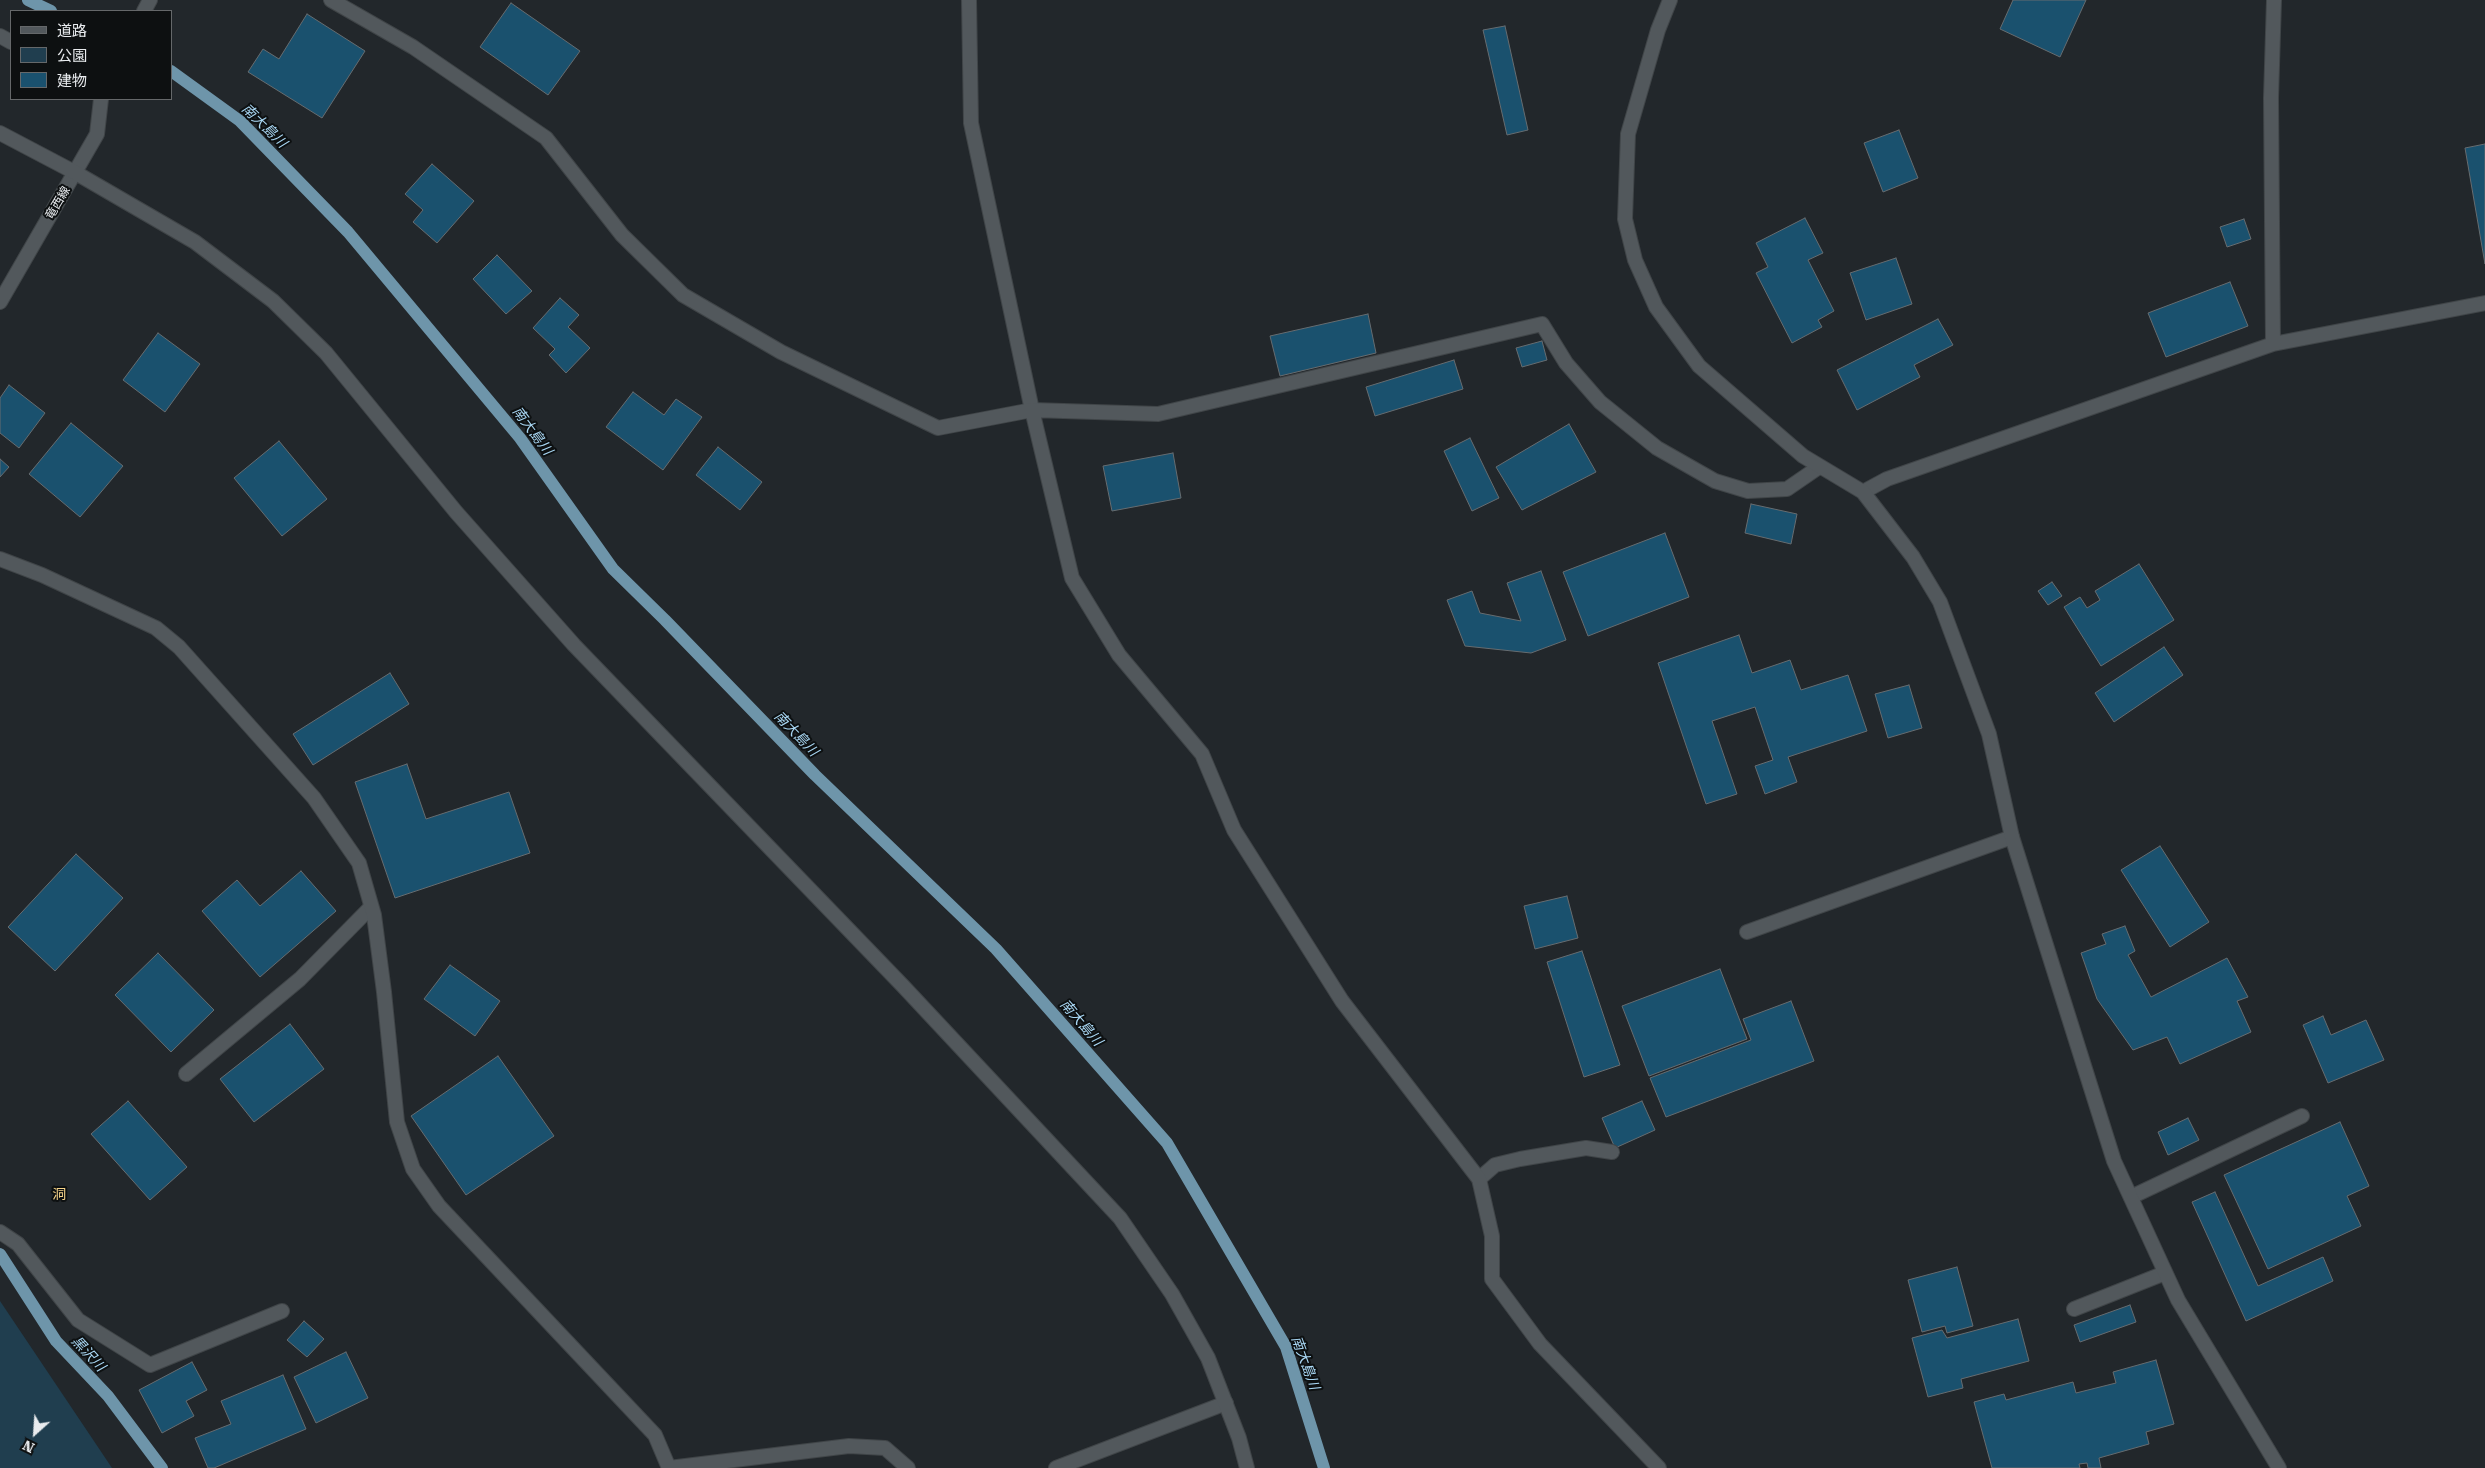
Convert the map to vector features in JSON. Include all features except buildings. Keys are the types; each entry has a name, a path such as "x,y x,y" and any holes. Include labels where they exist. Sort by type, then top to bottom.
{"street":[{"path":"331,0 413,48 546,138 622,235 683,295 781,352 938,428 1032,410 1158,414 1542,324 1566,363 1600,402 1656,448 1715,481 1748,491 1787,489 1819,467"},
{"path":"970,0 970,123 1032,410 1072,578 1119,655 1202,754 1234,830 1342,1001 1479,1179 1492,1236 1492,1279 1540,1344 1659,1468"},
{"path":"1670,0 1658,30 1628,134 1625,219 1635,260 1656,307 1699,366 1803,456 1863,492 1913,557 1940,602 1989,734 2012,837 2114,1161 2178,1300 2279,1468"},
{"path":"2272,344 2271,98 2274,0"},
{"name":"竜西線","path":"0,302 97,134 101,100"},
{"path":"0,133 76,173 195,242 273,301 326,353 456,512 574,645 903,986 1120,1218 1172,1294 1208,1358 1239,1438 1246,1468"},
{"path":"1863,492 1887,479 2272,344 2485,303"},
{"path":"0,559 156,628 178,647 314,798 359,863 372,907 384,992 397,1122 412,1169 439,1206 655,1435 669,1468 849,1446 884,1448 908,1468"},
{"path":"1747,932 2012,837"},
{"path":"186,1074 300,979 372,907"},
{"path":"2131,1197 2302,1116"},
{"path":"1479,1179 1495,1165 1546,1154 1586,1148 1612,1152"},
{"path":"0,1232 18,1244 78,1320 150,1365 282,1311"},
{"path":"2074,1309 2165,1273"},
{"path":"1056,1468 1226,1404"}],"green space":[{"path":"0,1301 112,1468 0,1468"}],"waterway":[{"name":"南大島川","path":"28,0 49,10"},
{"name":"南大島川","path":"172,72 240,121 348,232 520,438 613,569 815,775 996,949 1167,1143 1286,1347 1324,1468"},
{"name":"黒沢川","path":"0,1254 56,1341 108,1396 162,1468"}],"district":[{"name":"洞","path":"59,1195"}]}
